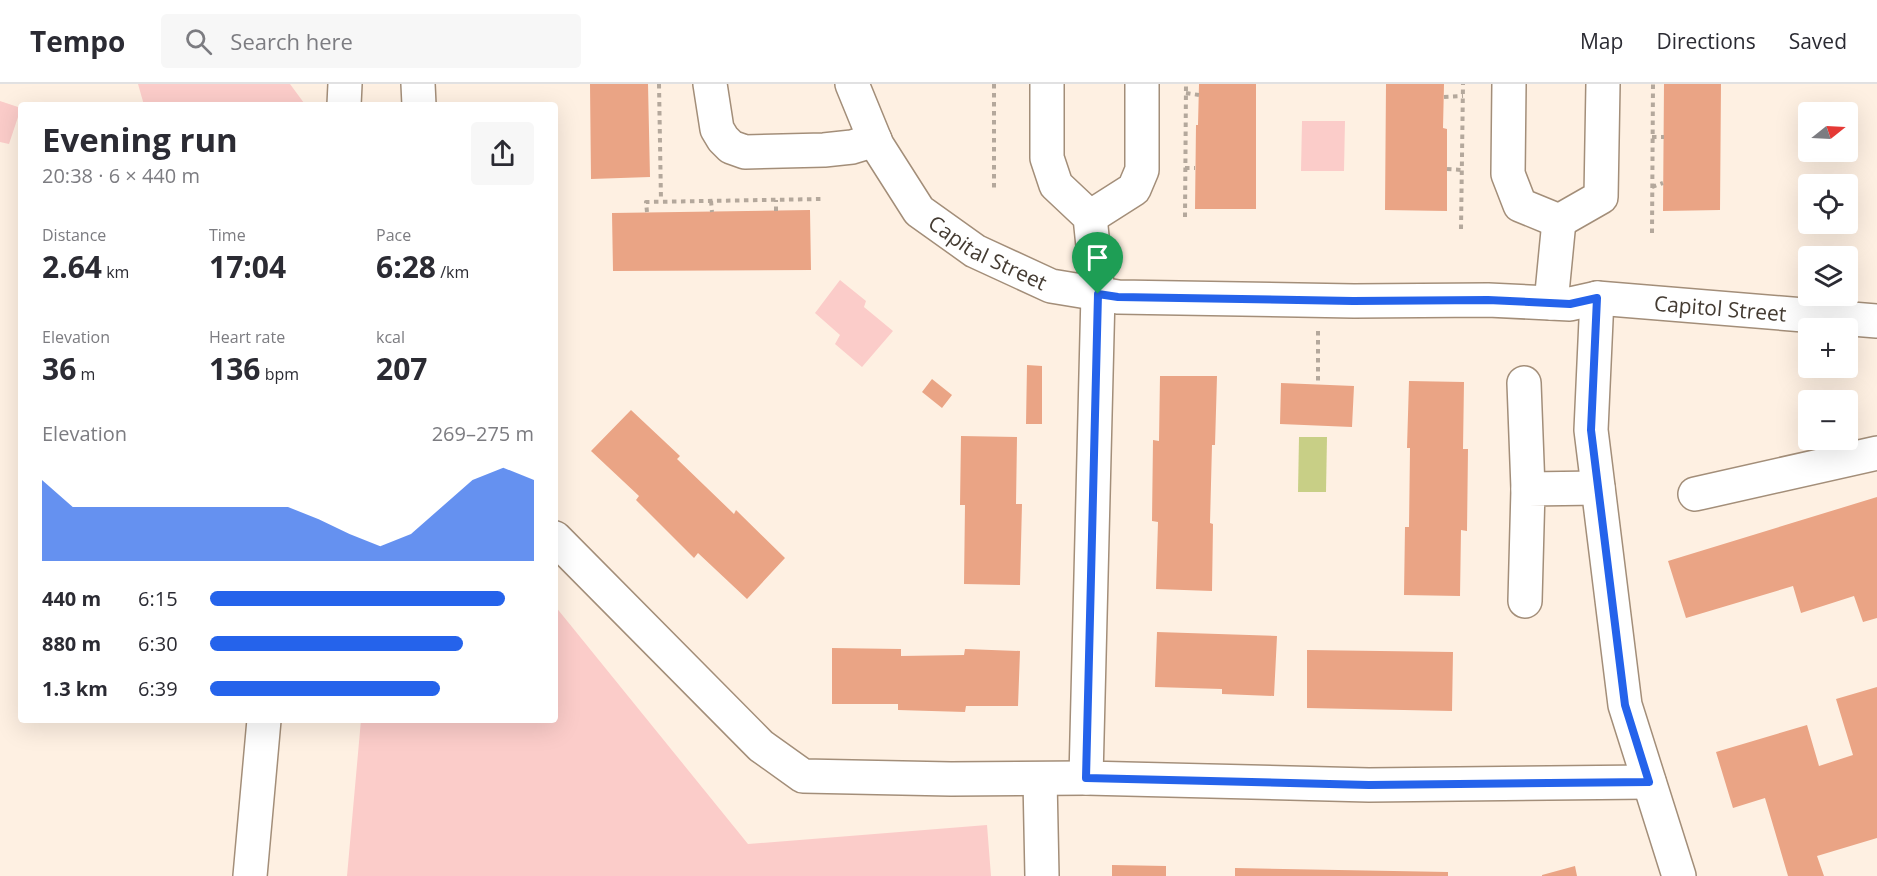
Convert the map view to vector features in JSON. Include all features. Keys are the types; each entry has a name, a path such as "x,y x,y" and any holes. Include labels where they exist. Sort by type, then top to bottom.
{"street":[{"path":"344,102 345,84"},
{"path":"418,84 419,102"},
{"path":"710,84 717,129 730,147 745,152 824,150 852,147 875,140"},
{"name":"Capital Street","path":"852,84 875,140 919,211 975,251 1052,286 1118,297 1318,301 1488,300 1570,304 1597,298"},
{"path":"1047,84 1047,158 1056,185 1090,216 1098,294 1086,778"},
{"path":"1090,216 1134,189 1143,170 1142,84"},
{"path":"1509,84 1508,174 1520,205 1559,220 1601,197 1603,84"},
{"path":"1551,303 1559,220"},
{"path":"1597,298 1591,430 1625,705 1679,876"},
{"name":"Capitol Street","path":"1597,298 1877,321"},
{"path":"1524,383 1528,489 1525,601"},
{"path":"1695,494 1877,453"},
{"path":"1528,489 1598,488"},
{"path":"558,541 761,746 803,776 1086,778 1369,785 1649,782"},
{"path":"250,876 264,723"},
{"path":"1040,779 1042,876"}],"path":[{"path":"660,84 661,201"},
{"path":"993,84 994,191"},
{"path":"1185,217 1186,84"},
{"path":"1461,229 1463,84"},
{"path":"1652,233 1653,84"},
{"path":"1186,93 1199,95"},
{"path":"1444,97 1462,96"},
{"path":"1652,137 1664,137"},
{"path":"1185,168 1195,168"},
{"path":"1447,169 1462,170"},
{"path":"1652,187 1663,183"},
{"path":"647,212 646,202 821,199"},
{"path":"776,200 776,211"},
{"path":"711,201 712,212"},
{"path":"1318,301 1318,384"}],"shaded area":[{"path":"138,84 290,84 303,102 143,102"},
{"path":"0,101 18,107 18,117 9,144 0,142"},
{"path":"1302,121 1345,121 1344,171 1301,171"},
{"path":"840,280 866,301 864,307 893,331 862,367 835,344 840,335 815,313"},
{"path":"1299,437 1327,437 1326,492 1298,492"},
{"path":"558,610 748,844 987,825 991,876 347,876 361,723 558,723"}],"building":[{"path":"590,84 648,84 650,177 591,179"},
{"path":"1199,84 1256,84 1256,209 1195,209"},
{"path":"1386,84 1444,84 1443,128 1447,129 1447,211 1385,210"},
{"path":"1664,84 1721,84 1720,210 1663,211"},
{"path":"810,210 811,270 613,271 612,213"},
{"path":"1027,365 1042,366 1042,424 1026,424"},
{"path":"1160,376 1217,376 1210,523 1213,524 1212,591 1156,589 1158,522 1152,521 1153,440 1159,441"},
{"path":"932,379 952,395 942,408 922,392"},
{"path":"1409,381 1464,382 1463,449 1468,449 1467,531 1461,530 1460,596 1404,595 1405,527 1409,527 1410,448 1407,448"},
{"path":"1281,383 1354,386 1352,427 1280,424"},
{"path":"631,410 680,456 677,459 734,514 736,510 785,558 747,599 698,553 694,558 636,500 639,496 591,451"},
{"path":"961,436 1017,437 1016,504 1022,504 1020,585 964,584 965,505 960,505"},
{"path":"1877,497 1877,618 1863,622 1854,596 1801,613 1793,586 1686,618 1668,561"},
{"path":"1157,632 1277,636 1274,696 1222,694 1222,689 1155,687"},
{"path":"832,648 901,649 901,656 964,655 965,649 1020,651 1018,706 966,706 965,712 898,710 898,704 832,704"},
{"path":"1307,650 1453,652 1452,711 1307,708"},
{"path":"1877,687 1877,838 1817,856 1824,876 1788,876 1765,798 1733,808 1716,752 1807,725 1819,766 1853,755 1836,699"},
{"path":"1112,865 1166,866 1166,876 1112,876"},
{"path":"1575,866 1577,876 1542,876 1542,875"},
{"path":"1235,868 1448,872 1448,876 1235,876"}],"route":[{"path":"1098,294 1118,297 1353,301 1488,300 1570,304 1597,298 1591,430 1625,705 1649,782 1369,785 1086,778 1098,294"}]}
